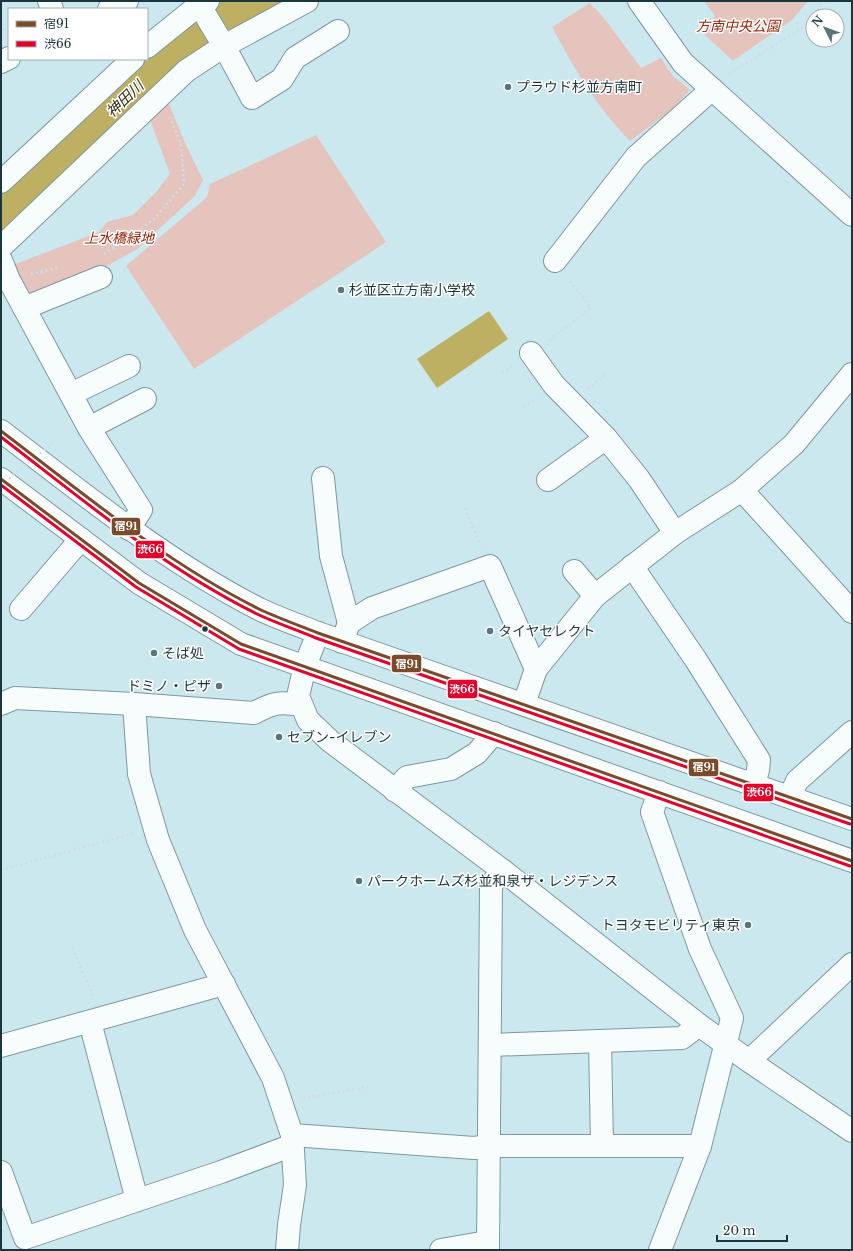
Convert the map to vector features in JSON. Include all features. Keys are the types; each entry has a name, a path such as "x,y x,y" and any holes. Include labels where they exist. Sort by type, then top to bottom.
{"street":[{"path":"111,8 127,1"},
{"path":"1,247 186,71 223,43 307,1"},
{"path":"639,1 683,63 852,215"},
{"path":"148,46 202,5 252,98 282,78 295,58 338,31"},
{"path":"1,182 132,60"},
{"path":"555,261 636,157 712,89"},
{"path":"1,260 9,280 89,428 141,510 129,529"},
{"path":"24,308 100,268"},
{"path":"532,353 554,385 606,438 639,479 675,533"},
{"path":"71,394 128,366"},
{"path":"524,704 536,669 595,596 675,533 742,490 794,444 852,374"},
{"path":"89,428 145,399"},
{"path":"1,431 129,529 202,576 253,605 318,633 346,632 524,704 852,818"},
{"path":"548,480 606,438"},
{"path":"323,478 331,556 346,632"},
{"path":"1,479 139,583 241,644 852,861"},
{"path":"742,490 852,612"},
{"path":"21,609 81,539"},
{"path":"346,632 372,608 490,566 536,669"},
{"path":"632,566 696,660 759,760 754,784"},
{"path":"574,571 595,596"},
{"path":"318,633 305,666 298,696 308,720 330,741 502,870 699,1024 749,1061 852,1131"},
{"path":"1,704 14,698 134,704 254,713 270,704 282,702 301,705"},
{"path":"134,704 139,774 158,840 195,930 273,1078 293,1140 295,1185 287,1250"},
{"path":"790,796 797,781 852,732"},
{"path":"396,791 407,777 451,769 477,753 494,733"},
{"path":"659,792 652,812 700,949 732,1018 700,1146 660,1250"},
{"path":"441,1250 487,1246 491,1045 491,885 502,870"},
{"path":"749,1061 852,964"},
{"path":"3,1041 96,1020 224,984"},
{"path":"96,1020 137,1200"},
{"path":"491,1045 682,1038 699,1024"},
{"path":"600,1041 602,1145"},
{"path":"1,1172 25,1238 221,1172 293,1140 474,1148 488,1146 700,1146"}],"path":[{"path":"712,89 729,74 802,28 825,1"},
{"path":"1,19 4,29 1,30"},
{"path":"100,268 153,220 184,184 181,144 160,96"},
{"path":"502,373 532,353 591,308 555,261"},
{"path":"9,280 61,267"},
{"path":"1,485 54,442"},
{"path":"465,508 490,566"},
{"path":"1,870 155,827"},
{"path":"72,948 96,1020"},
{"path":"281,1102 368,1087"}],"green space":[{"name":"方南中央公園","path":"704,1 808,1 792,20 733,61 703,33 715,16"},
{"path":"590,3 604,18 641,68 661,58 673,76 690,90 671,110 630,141 596,101 569,58 552,27"},
{"name":"上水橋緑地","path":"167,99 185,143 203,180 195,196 137,249 105,267 29,298 13,265 99,232 107,222 133,215 157,191 170,174 148,114"},
{"path":"316,135 386,242 194,369 126,266 207,197 210,184"}],"shaded area":[{"path":"489,311 508,339 437,388 417,359"}],"waterway":[{"name":"神田川","path":"1,217 171,56 232,15 264,1"}],"transit line":[{"name":"宿91","path":"1,431 94,503 158,549 224,590 259,609 318,633 852,819"},
{"name":"渋66","path":"1,437 125,532 189,576 257,614 316,638 850,824"},
{"name":"宿91","path":"1,479 139,583 241,644 852,861"},
{"name":"渋66","path":"1,485 136,587 239,649 850,866"}],"place":[{"name":"プラウド杉並方南町","path":"508,87"},
{"name":"杉並区立方南小学校","path":"341,290"},
{"name":"タイヤセレクト","path":"490,631"},
{"name":"そば処","path":"154,653"},
{"name":"ドミノ・ピザ","path":"219,686"},
{"name":"セブン-イレブン","path":"279,737"},
{"name":"パークホームズ杉並和泉ザ・レジデンス","path":"359,881"},
{"name":"トヨタモビリティ東京","path":"748,925"}]}
